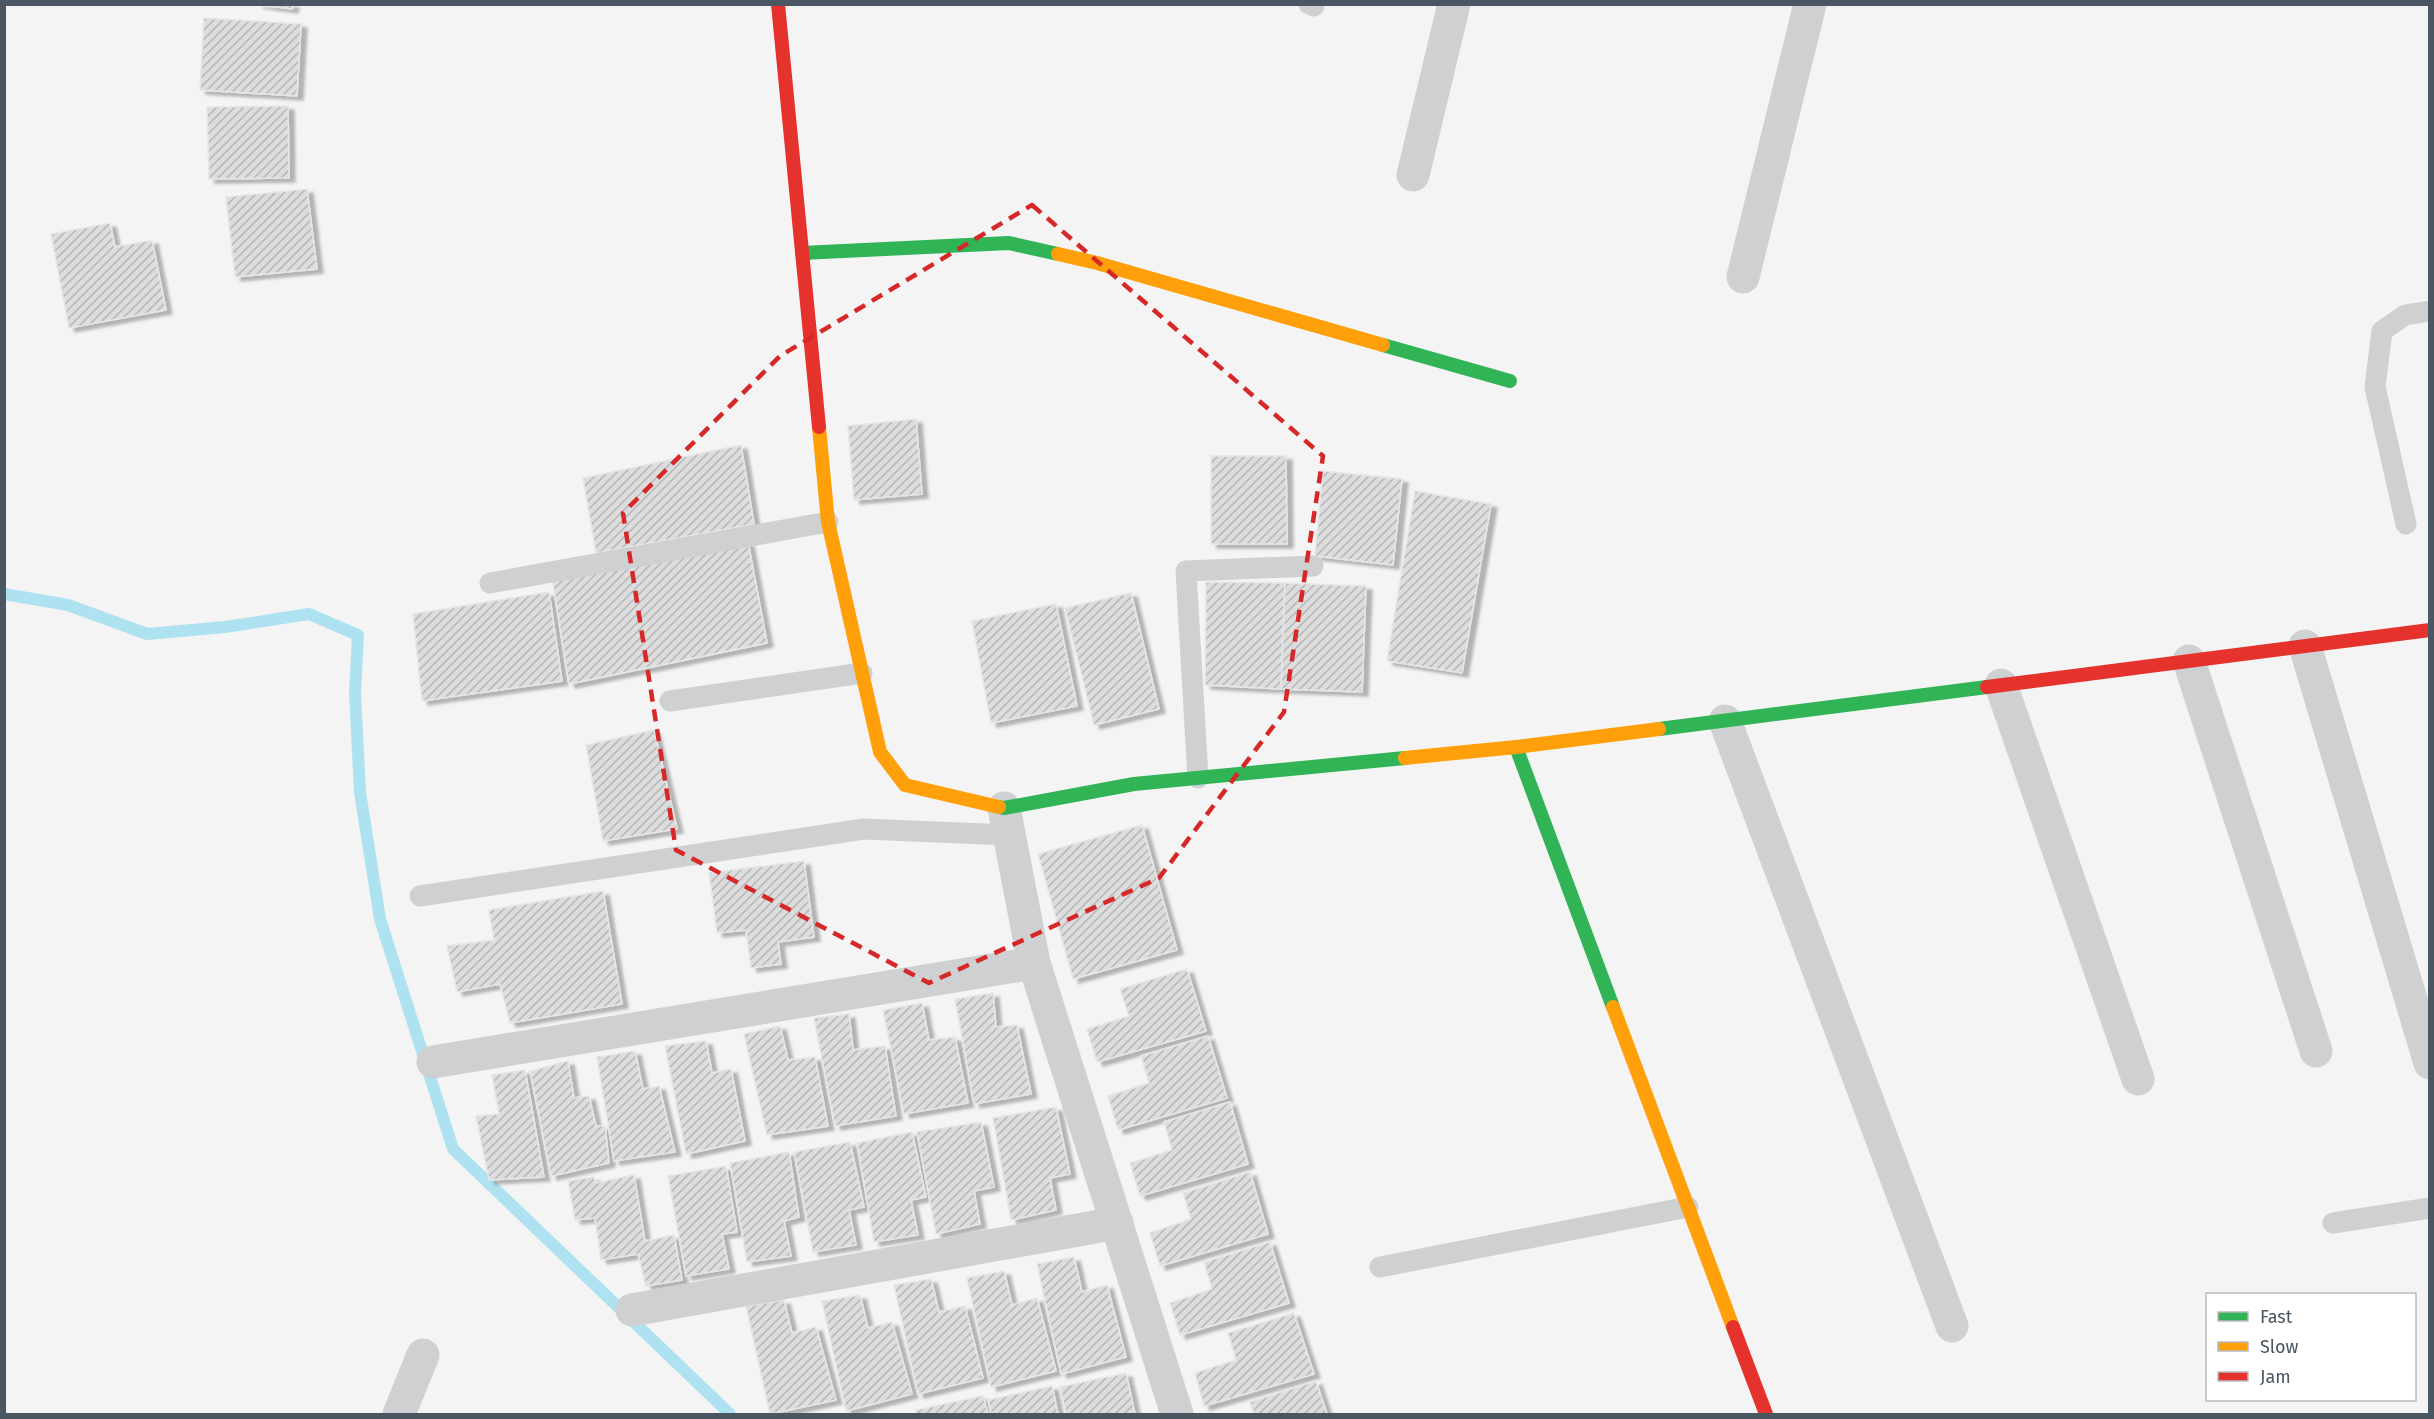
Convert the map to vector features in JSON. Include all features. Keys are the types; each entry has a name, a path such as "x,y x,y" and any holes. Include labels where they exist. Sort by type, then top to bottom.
{"street":[{"path":"778,4 828,522 880,752 905,785 1007,821 1134,784 1516,747 2430,630"},
{"path":"1413,175 1454,4"},
{"path":"1743,278 1810,4"},
{"path":"802,253 1009,243 1097,263 1510,381"},
{"path":"2305,646 2430,1063"},
{"path":"2189,661 2316,1051"},
{"path":"2001,685 2138,1079"},
{"path":"1725,721 1952,1326"},
{"path":"1516,747 1766,1414"},
{"path":"1007,821 1034,963 1177,1414"},
{"path":"433,1062 1034,963"},
{"path":"632,1310 1117,1222"},
{"path":"399,1414 423,1355"}],"lane":[{"path":"2406,524 2375,387 2382,331 2404,315 2430,311"},
{"path":"490,583 828,522"},
{"path":"1198,778 1186,571 1313,566"},
{"path":"670,702 862,673"},
{"path":"420,896 864,829 1007,821"},
{"path":"1380,1267 1688,1207"},
{"path":"2333,1223 2430,1208"}],"highlighted area":[{"path":"1032,205 1323,456 1284,712 1159,878 929,983 676,850 623,513 780,356"}],"building":[{"path":"256,4 293,4 292,9"},
{"path":"204,18 301,24 297,96 200,90"},
{"path":"288,106 289,178 209,179 207,107"},
{"path":"307,189 317,269 235,277 226,197"},
{"path":"110,223 115,247 152,240 166,310 69,328 51,234"},
{"path":"916,419 922,494 854,500 848,426"},
{"path":"741,445 754,524 596,553 583,478"},
{"path":"1211,456 1286,456 1287,544 1211,544"},
{"path":"1323,471 1402,479 1393,565 1315,556"},
{"path":"1415,491 1491,504 1462,673 1387,661"},
{"path":"748,542 767,643 569,684 552,577"},
{"path":"1206,582 1285,583 1281,689 1205,685"},
{"path":"1285,583 1366,586 1362,692 1281,689"},
{"path":"549,592 562,681 422,701 413,614"},
{"path":"1131,593 1159,709 1094,725 1065,608"},
{"path":"1056,604 1077,706 991,723 972,621"},
{"path":"654,730 677,829 603,841 586,745"},
{"path":"1142,825 1177,950 1073,979 1038,854"},
{"path":"804,861 814,937 778,942 781,964 751,968 746,930 717,933 709,873"},
{"path":"603,891 622,1004 510,1023 500,984 457,992 447,946 494,940 489,910"},
{"path":"1187,969 1206,1031 1097,1062 1087,1029 1129,1016 1120,989"},
{"path":"993,993 996,1027 1017,1025 1031,1094 974,1104 955,999"},
{"path":"922,1003 929,1040 955,1037 968,1103 904,1114 883,1010"},
{"path":"849,1014 853,1050 885,1046 896,1116 835,1126 814,1018"},
{"path":"780,1026 788,1060 815,1057 828,1126 767,1135 744,1034"},
{"path":"1208,1036 1227,1098 1118,1130 1108,1096 1149,1083 1141,1056"},
{"path":"706,1041 712,1073 731,1069 745,1141 686,1154 665,1046"},
{"path":"635,1051 643,1089 659,1086 675,1152 614,1161 597,1057"},
{"path":"568,1061 574,1098 589,1096 596,1126 605,1126 609,1163 551,1176 530,1071"},
{"path":"525,1070 544,1177 489,1180 476,1116 499,1114 492,1075"},
{"path":"1230,1102 1248,1164 1140,1196 1130,1163 1172,1150 1164,1122"},
{"path":"1056,1107 1070,1174 1050,1178 1056,1210 1011,1220 993,1118"},
{"path":"981,1122 994,1187 974,1191 980,1224 936,1234 917,1132"},
{"path":"912,1132 926,1197 911,1200 918,1235 874,1242 857,1143"},
{"path":"850,1142 864,1207 849,1210 856,1245 813,1252 794,1152"},
{"path":"789,1152 799,1217 784,1221 791,1256 747,1262 730,1163"},
{"path":"726,1166 737,1232 722,1234 729,1269 686,1276 668,1176"},
{"path":"1250,1172 1268,1234 1160,1266 1150,1233 1191,1219 1183,1193"},
{"path":"634,1175 645,1241 674,1235 682,1280 646,1286 638,1254 601,1260 595,1218 575,1220 568,1181 594,1177 596,1183"},
{"path":"1270,1242 1289,1303 1180,1335 1170,1303 1212,1289 1204,1262"},
{"path":"1074,1257 1082,1292 1107,1285 1126,1357 1061,1374 1037,1264"},
{"path":"1004,1271 1012,1305 1037,1298 1056,1371 991,1387 967,1278"},
{"path":"931,1279 939,1312 965,1306 983,1378 918,1394 894,1285"},
{"path":"860,1295 868,1328 892,1322 912,1394 846,1411 822,1301"},
{"path":"784,1300 792,1333 816,1327 836,1400 770,1414 746,1306"},
{"path":"1294,1313 1314,1374 1204,1406 1195,1373 1236,1360 1228,1333"},
{"path":"1126,1373 1135,1414 1066,1414 1060,1387"},
{"path":"1316,1381 1327,1414 1254,1414 1250,1402"},
{"path":"1052,1386 1058,1414 991,1414 988,1400"},
{"path":"983,1396 988,1414 916,1414 916,1410"}],"waterway":[{"path":"4,594 68,605 147,634 225,627 309,614 358,635 355,694 360,792 380,919 453,1149 730,1414"}],"traffic: fast":[{"path":"802,253 1009,243 1058,254"},
{"path":"1383,345 1510,381"},
{"path":"1659,729 1987,687"},
{"path":"1516,747 1613,1007"},
{"path":"999,807 1004,808 1134,784 1405,758"}],"traffic: slow":[{"path":"1058,254 1097,263 1383,345"},
{"path":"819,427 828,522 880,752 905,785 999,807"},
{"path":"1405,758 1659,729"},
{"path":"1613,1007 1733,1327"}],"traffic: jam":[{"path":"778,4 819,427"},
{"path":"1987,687 2430,630"},
{"path":"1733,1327 1766,1414"}]}
